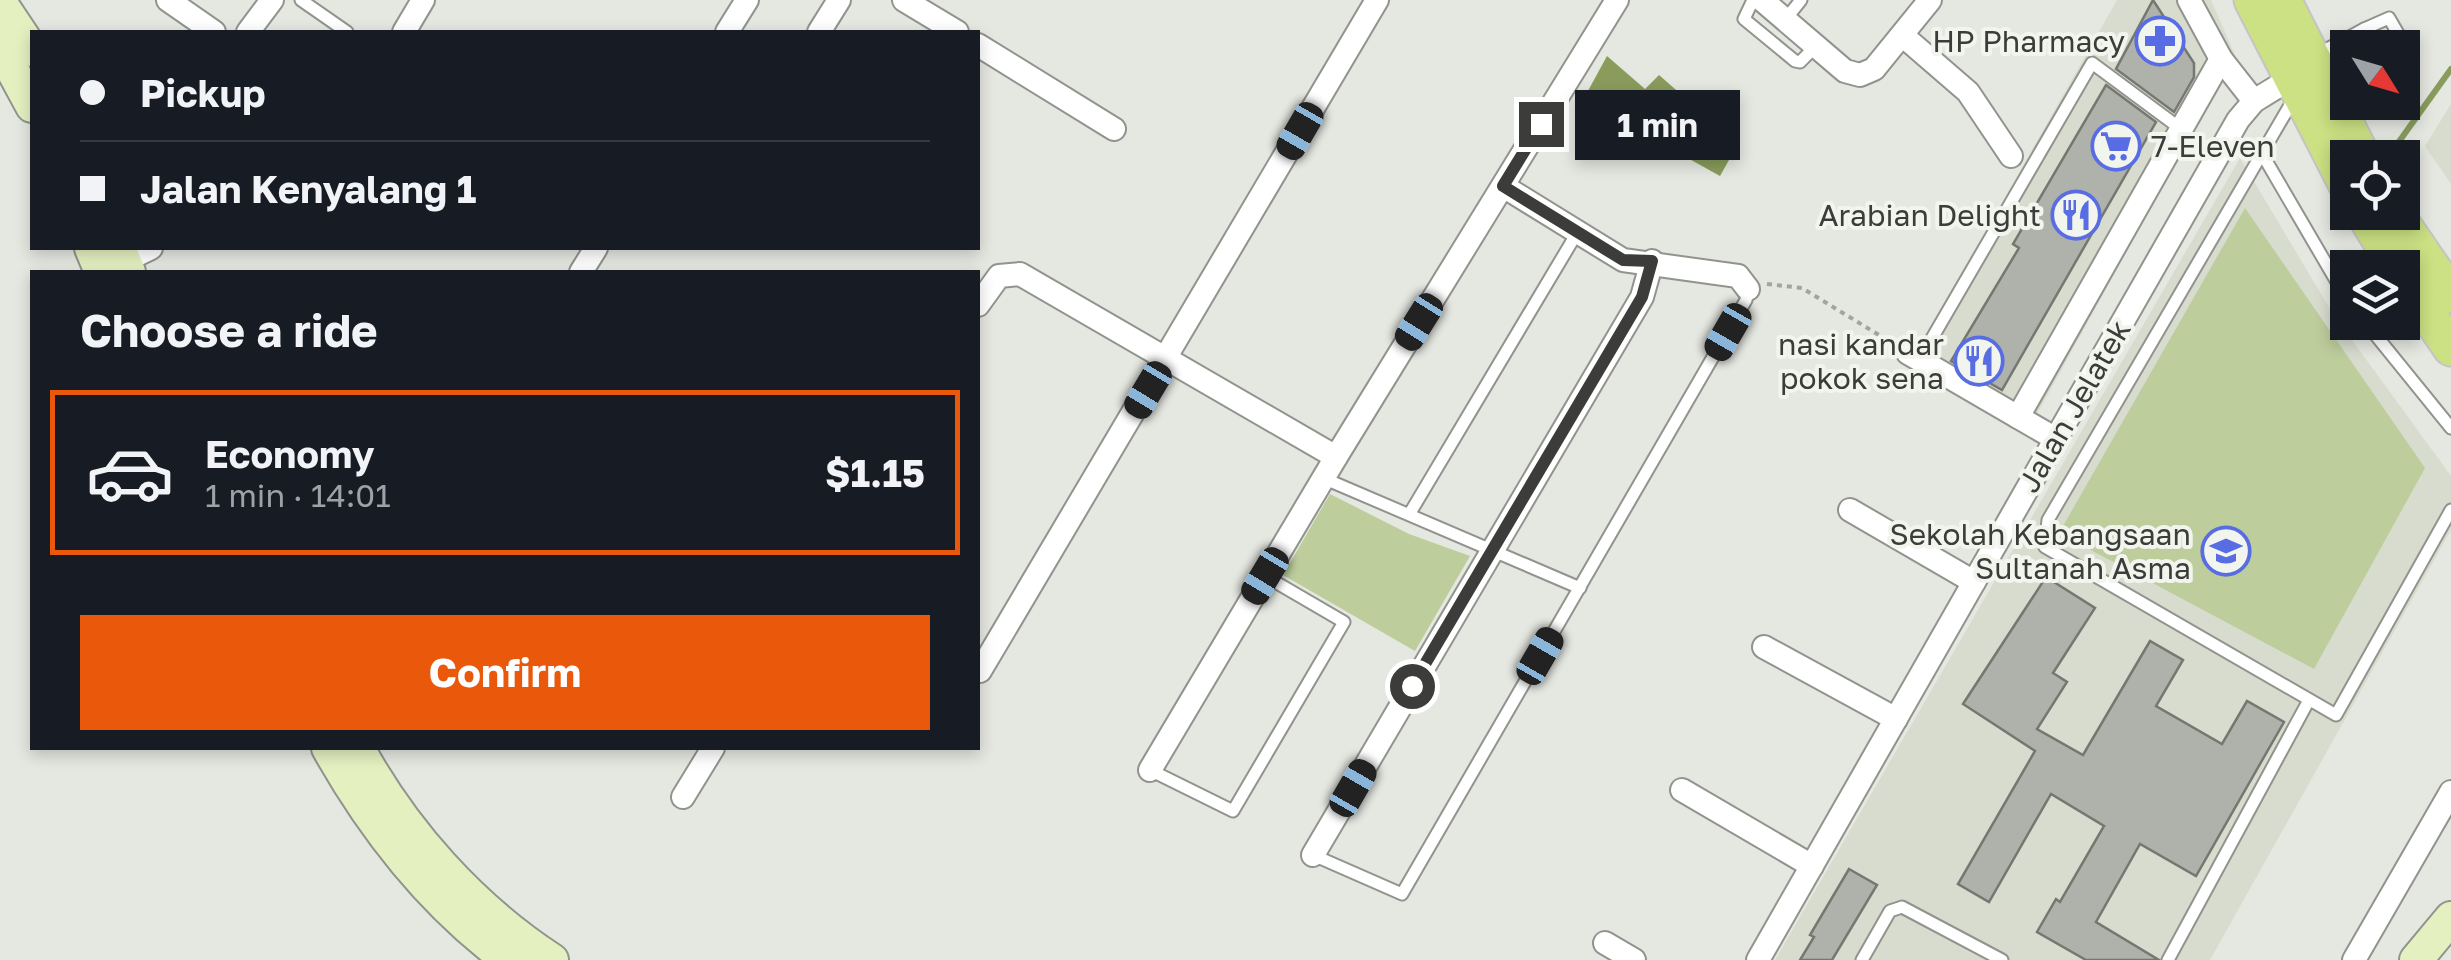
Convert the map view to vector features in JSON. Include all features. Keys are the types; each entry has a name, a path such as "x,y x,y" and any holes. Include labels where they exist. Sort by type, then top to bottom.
{"main road":[{"path":"2252,0 2300,76 2349,140"},
{"path":"2284,0 2300,76 2330,145"},
{"path":"0,2 30,47"},
{"path":"0,47 30,102"},
{"path":"2407,230 2450,291"},
{"path":"95,250 121,262"},
{"path":"2420,302 2451,348"},
{"path":"329,750 358,802 408,866 465,924 508,960"},
{"path":"359,750 402,819 454,878 552,960"},
{"path":"2416,960 2451,918"}],"street":[{"path":"168,0 211,30"},
{"path":"250,30 272,0"},
{"path":"405,30 423,0"},
{"path":"821,30 840,0"},
{"path":"904,0 954,30"},
{"path":"980,671 1377,0"},
{"path":"1150,770 1336,457 1617,0"},
{"path":"1762,0 1845,71 1860,75 1874,69 1930,0"},
{"path":"2189,0 2221,59 2254,100"},
{"path":"729,30 757,4"},
{"path":"1902,35 1968,92 2012,156"},
{"path":"980,46 1114,129"},
{"path":"2018,417 2221,59"},
{"name":"Jalan Jelatek","path":"1758,960 2238,120 2254,100 2300,76"},
{"path":"1503,186 1623,260 1652,261 1738,276 1748,289"},
{"path":"1313,855 1642,297 1652,261"},
{"path":"980,302 998,276 1020,274 1336,457"},
{"path":"1914,356 2056,438"},
{"path":"1850,510 1974,582"},
{"path":"1764,647 1896,719"},
{"path":"683,797 712,750"},
{"path":"1682,790 1812,866"},
{"path":"2354,960 2442,830 2451,792"},
{"path":"1605,943 1634,960"}],"lane":[{"path":"301,0 344,30"},
{"path":"1753,0 1744,19 1795,61 1800,62 1815,47"},
{"path":"1785,20 1801,0"},
{"path":"2397,30 2392,20 2384,18 2364,28 2300,76 2261,152 2048,520 2044,538 2052,554 2336,715 2451,510"},
{"path":"1914,356 2089,65 2096,64 2181,129"},
{"path":"2261,152 2330,270"},
{"path":"1410,513 1577,234"},
{"path":"1313,855 1402,894 1746,300 1748,289"},
{"path":"2380,340 2451,428"},
{"path":"1320,484 1410,513 1580,588"},
{"path":"1150,770 1233,811 1344,622 1265,576"},
{"path":"2168,960 2309,700"},
{"path":"1862,960 1890,912 1902,907 2002,960"}],"path":[{"path":"1748,289 1769,284 1802,288 1914,356"}],"shaded area":[{"path":"2117,0 2211,0 2235,55 2027,432 1912,362"},
{"path":"1607,56 1645,89 1659,75 1738,144 1720,176 1583,100"},
{"path":"2451,104 2451,184 2425,146"},
{"name":"Sekolah Kebangsaan Sultanah Asma","path":"2240,158 2330,309 2330,340 2352,340 2451,476 2451,530 2210,960 1775,960"},
{"path":"2245,208 2330,331 2330,340 2336,340 2425,468 2314,669 2059,533"},
{"path":"1330,494 1409,534 1470,556 1415,651 1283,575"}],"building":[{"path":"2153,0 2194,63 2194,77 2174,112 2116,69"},
{"path":"2106,85 2156,122 2002,390 1951,361 2019,248 2013,244"},
{"path":"2046,577 2095,608 2053,673 2067,682 2037,729 2083,755 2150,641 2183,660 2156,706 2222,744 2247,701 2284,722 2196,876 2140,844 2096,922 2159,960 2086,960 2037,932 2056,899 2060,902 2104,826 2051,794 1989,902 1958,884 2035,751 1963,704"},
{"path":"1849,869 1877,885 1832,960 1800,960 1814,937 1810,935"}],"waterway":[{"path":"2400,140 2451,69"}],"place":[{"name":"HP Pharmacy","path":"2160,41"},
{"name":"7-Eleven","path":"2116,146"},
{"name":"Arabian Delight","path":"2076,215"},
{"name":"nasi kandar pokok sena","path":"1979,361"},
{"name":"Sekolah Kebangsaan Sultanah Asma","path":"2226,551"}],"route":[{"path":"1412,686 1642,297 1652,261 1623,260 1503,186 1541,124"}]}
